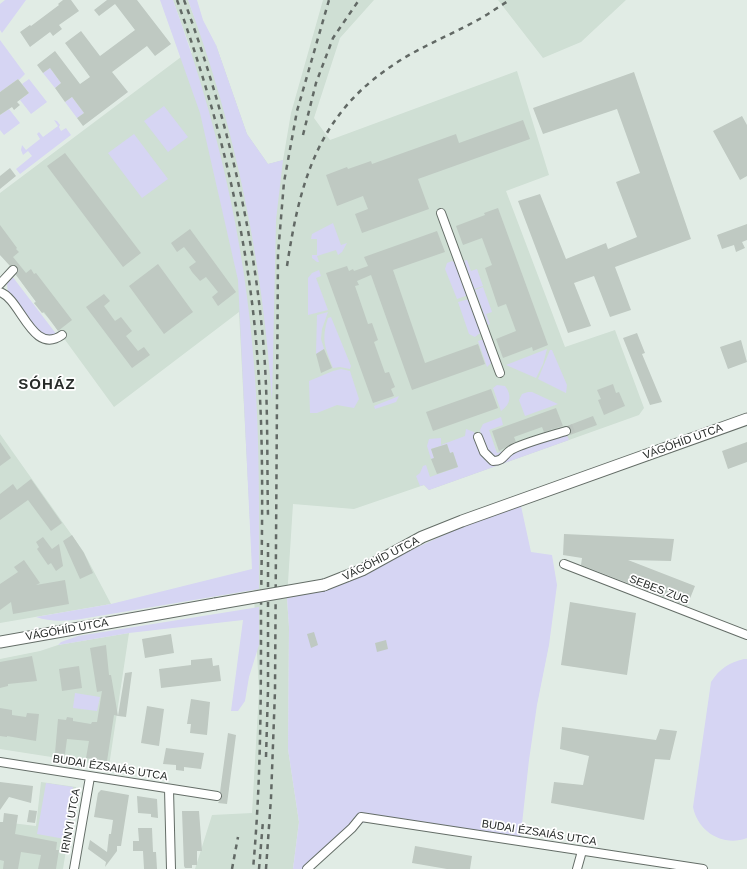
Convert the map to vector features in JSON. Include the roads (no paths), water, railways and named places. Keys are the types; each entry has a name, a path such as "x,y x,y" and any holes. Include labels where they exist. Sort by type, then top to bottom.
{"main road":[{"name":"VÁGÓHÍD UTCA","path":"0,642 324,585 356,573 422,538 462,521 747,419"}],"street":[{"path":"441,213 500,373"},
{"path":"0,284 13,270"},
{"path":"0,292 8,298 39,336 50,340 62,335"},
{"path":"478,437 484,452 493,461 498,461 502,459 510,450 566,431"},
{"name":"SEBES ZUG","path":"564,564 747,635"},
{"name":"BUDAI ÉZSAIÁS UTCA","path":"0,762 217,796"},
{"name":"IRINYI UTCA","path":"74,869 90,776"},
{"path":"169,789 171,869"},
{"name":"BUDAI ÉZSAIÁS UTCA","path":"307,869 352,828 361,817 372,820 703,869"},
{"path":"577,869 582,851"}],"tunnel":[{"path":"566,431 576,427"}],"railway":[{"path":"177,0 219,134 240,226 254,319 260,396 262,487 260,739 258,804 253,869"},
{"path":"184,0 214,89 238,180 255,273 265,366 268,517"},
{"path":"266,869 271,798 275,691 278,254 284,182 297,111 329,0"},
{"path":"303,135 316,83 333,38 359,0"},
{"path":"287,266 305,182 327,133 343,110 362,89 396,63 418,50 478,20 510,0"},
{"path":"266,757 268,690 268,543"},
{"path":"259,869 263,821"},
{"path":"232,869 238,837"}],"district":[{"name":"SÓHÁZ","path":"47,385"}]}
